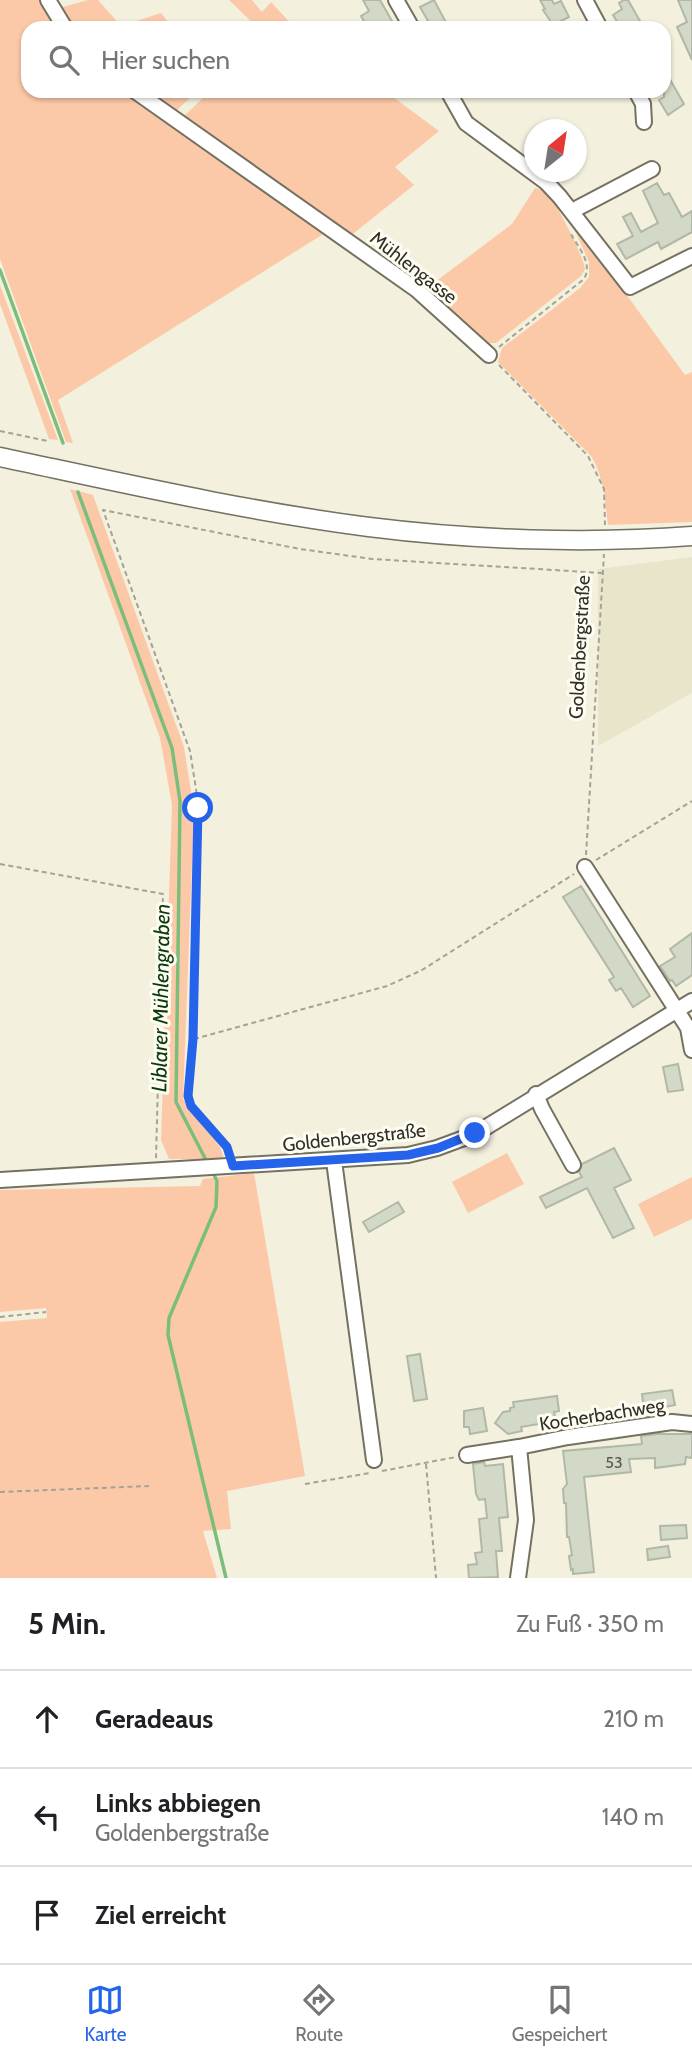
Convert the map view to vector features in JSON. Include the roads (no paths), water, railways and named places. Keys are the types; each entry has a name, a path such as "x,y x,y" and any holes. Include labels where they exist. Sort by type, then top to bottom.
{"main road":[{"path":"0,457 241,507 371,527 466,535 575,539 692,536"}],"street":[{"path":"48,0 61,21"},
{"path":"396,0 408,21"},
{"path":"585,0 596,21"},
{"name":"Mühlengasse","path":"145,98 417,290 489,355"},
{"path":"452,98 466,123 546,182 630,286 692,256"},
{"path":"640,98 643,104 644,122"},
{"path":"572,211 652,169"},
{"path":"586,867 688,1028 692,1050"},
{"name":"Goldenbergstraße","path":"0,1180 334,1161 408,1155 438,1148 475,1133 692,1001"},
{"path":"536,1094 573,1165"},
{"path":"334,1161 374,1461"},
{"name":"Kocherbachweg","path":"467,1455 672,1422 692,1424"},
{"name":"Kocherbachweg","path":"518,1578 526,1520 519,1447"}],"waterway":[{"name":"Liblarer Mühlengraben","path":"0,270 63,443"},
{"name":"Liblarer Mühlengraben","path":"78,492 172,748 180,801 176,1102 208,1164"},
{"name":"Liblarer Mühlengraben","path":"212,1171 217,1181 216,1207 169,1318 168,1335 226,1578"}]}
